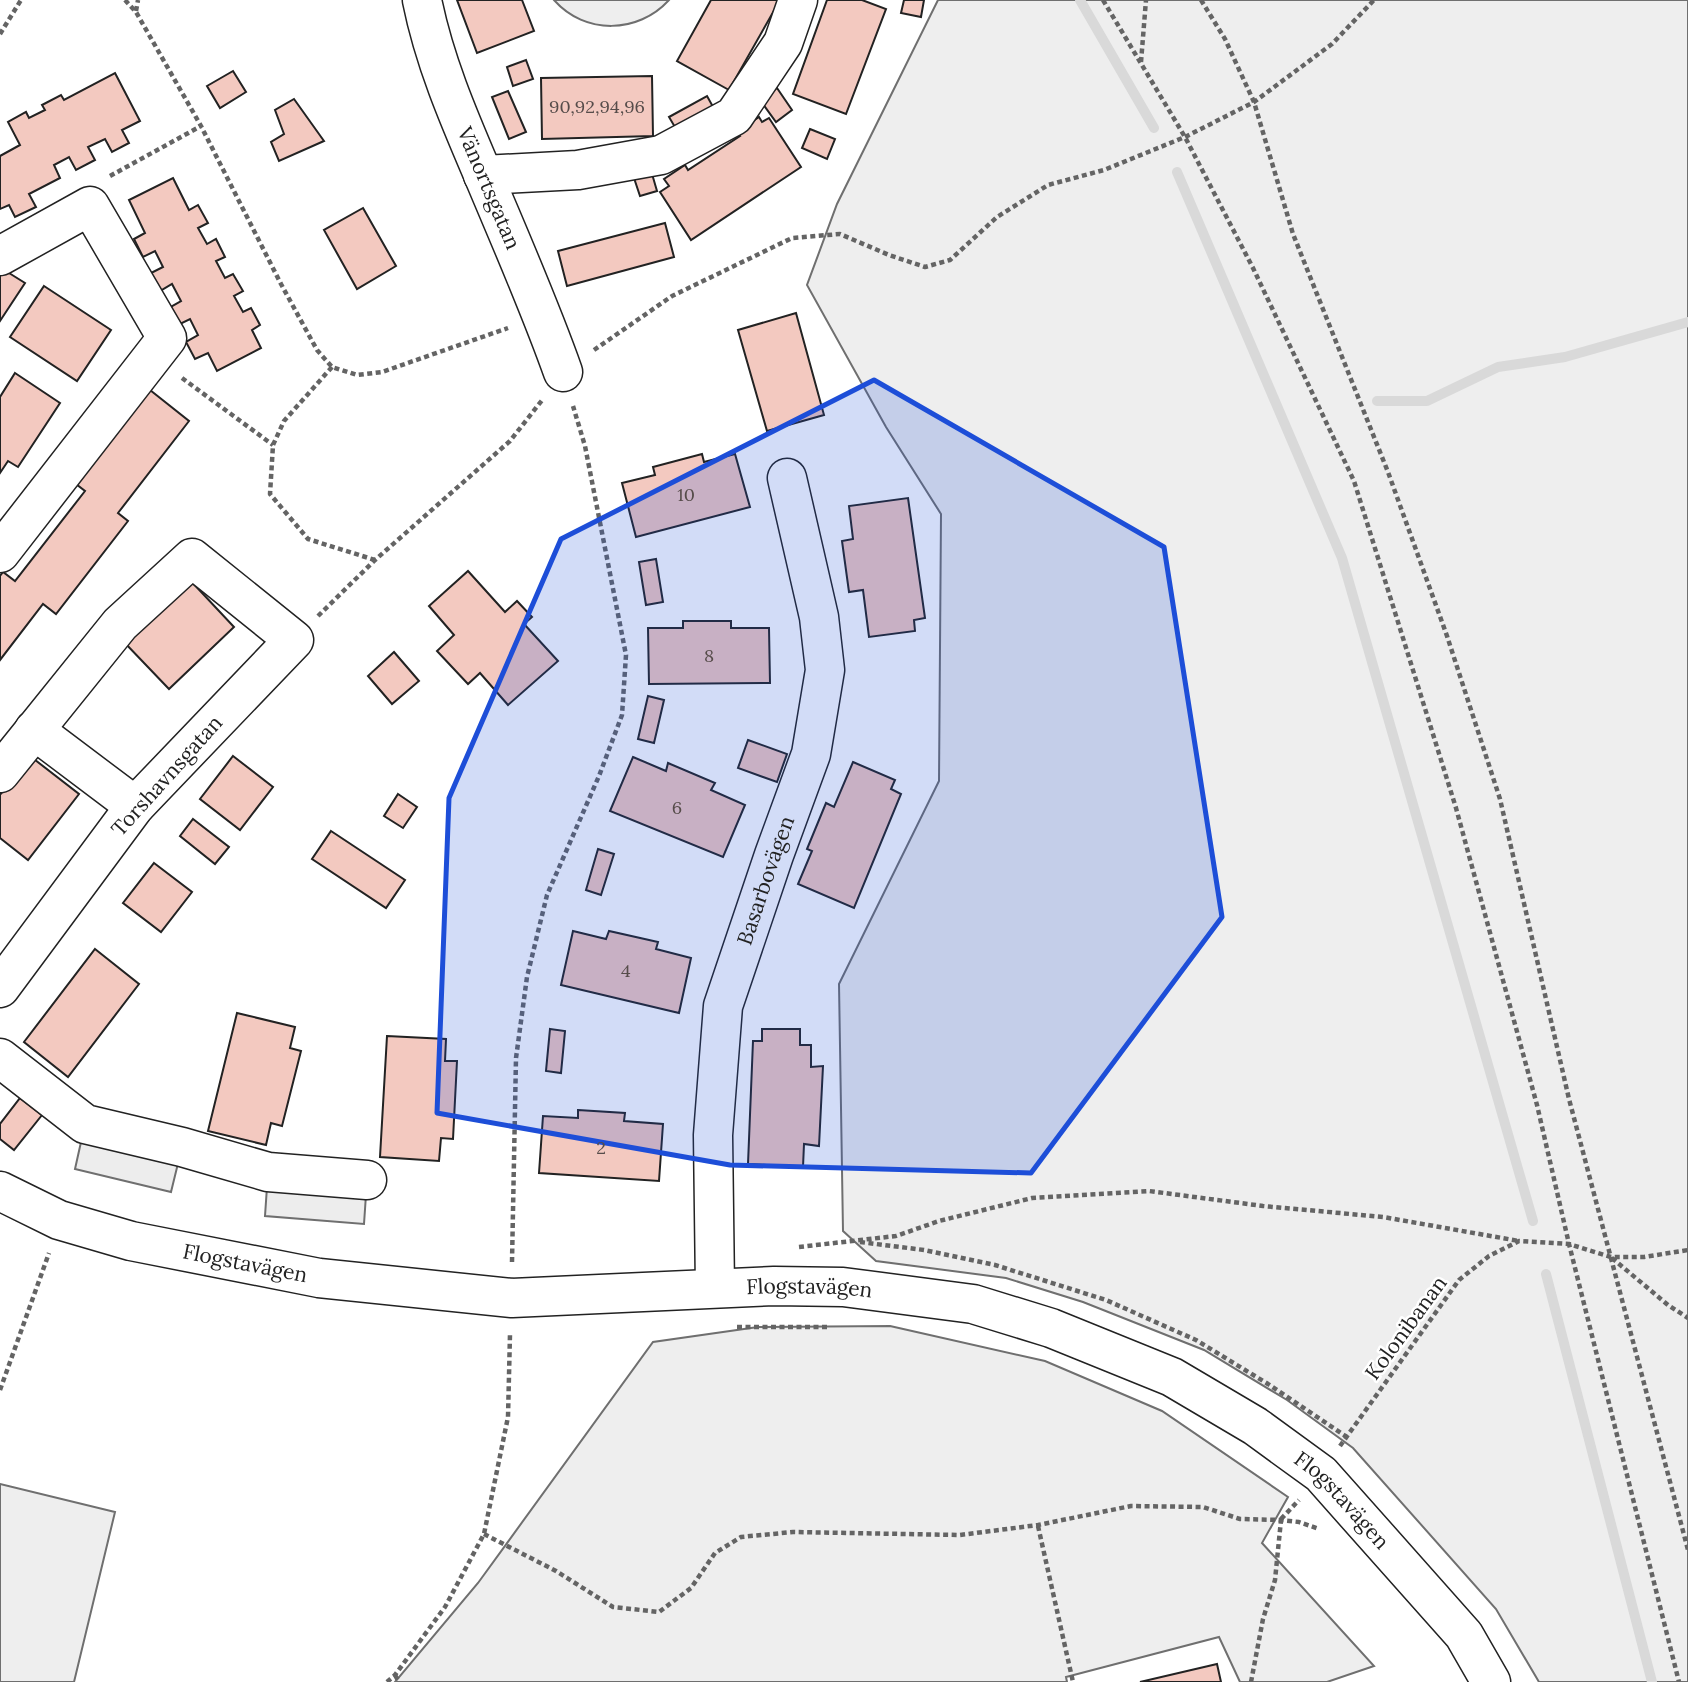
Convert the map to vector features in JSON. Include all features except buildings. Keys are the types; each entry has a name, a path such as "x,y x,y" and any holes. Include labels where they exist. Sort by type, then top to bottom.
{"street":[{"name":"Vänortsgatan","path":"422,0 429,32 459,118 543,316 563,372"},
{"path":"483,175 578,170 662,155 734,116 783,43 798,0"},
{"path":"0,256 90,206 167,338 0,553"},
{"name":"Basarbovägen","path":"715,1289 713,1135 723,1006 811,754 825,670 819,617 787,478"},
{"path":"0,773 120,624 192,558 294,640"},
{"name":"Torshavnsgatan","path":"3,978 135,806 294,640"},
{"path":"34,730 135,806"},
{"path":"0,1058 85,1124 182,1147 268,1172 367,1180"},
{"name":"Flogstavägen","path":"0,1191 58,1220 131,1241 319,1278 512,1280 715,1289 843,1287 973,1304 1051,1328 1172,1377 1255,1426 1321,1474 1464,1635 1491,1682"}],"path":[{"path":"0,34 21,0"},
{"path":"125,0 136,12 201,126 317,350 332,367 357,375 382,372 543,316"},
{"path":"136,12 138,0"},
{"path":"1103,0 1185,137 1253,268 1354,481 1455,808 1537,1105 1569,1244 1679,1682"},
{"path":"1140,63 1146,0"},
{"path":"1200,0 1225,38 1254,102 1293,234 1392,484 1447,636 1500,799 1569,1099 1688,1550"},
{"path":"294,640 375,560 510,441 563,372 672,296 792,238 841,234 925,267 950,260 997,217 1048,185 1104,170 1185,137 1254,102 1332,44 1374,0"},
{"path":"90,206 96,183 201,126"},
{"path":"153,356 273,445"},
{"path":"332,367 284,421 273,445 270,494 308,539 375,560"},
{"path":"387,1682 445,1607 484,1534 508,1417 516,1058 527,977 547,895 599,776 622,715 626,654 585,446 563,372"},
{"path":"789,1248 896,1236 939,1221 1031,1198 1149,1191 1263,1206 1383,1217 1519,1241 1569,1244 1611,1257 1644,1257 1688,1250"},
{"path":"0,1390 48,1256 58,1220"},
{"name":"Kolonibanan","path":"1280,1520 1321,1474 1459,1280 1489,1256 1519,1241"},
{"path":"1611,1257 1668,1305 1688,1318"},
{"path":"499,1261 512,1280"},
{"path":"730,1327 837,1326"},
{"path":"484,1534 556,1570 613,1606 659,1612 691,1588 715,1553 741,1537 793,1532 960,1535 1038,1525 1131,1506 1203,1507 1240,1519 1280,1520 1275,1580 1263,1619 1251,1682"},
{"path":"1038,1525 1073,1682"},
{"path":"395,1675 399,1682"}],"highlighted area":[{"path":"874,380 1164,547 1222,917 1031,1173 730,1165 437,1113 449,798 561,539"}],"shaded area":[{"path":"554,0 669,0 642,19 612,26 581,20"},
{"path":"938,0 1688,0 1688,1682 1539,1682 1496,1609 1353,1448 1287,1400 1204,1350 1083,1302 1006,1278 876,1261 843,1231 839,984 939,781 941,514 886,427 807,285 837,204"},
{"path":"85,1124 182,1147 171,1192 75,1169"},
{"path":"268,1172 367,1180 364,1224 265,1216"},
{"path":"890,1326 1045,1361 1162,1411 1288,1497 1262,1543 1374,1666 1327,1682 1240,1682 1219,1637 1066,1677 1067,1682 395,1682 478,1583 653,1342 758,1327"},
{"path":"0,1484 115,1512 74,1682 0,1682"}],"waterway":[{"path":"1080,0 1154,128"},
{"path":"1177,172 1342,558 1533,1221"},
{"path":"1377,401 1427,401 1498,367 1565,357 1688,322"},
{"path":"1546,1274 1652,1682"}]}
